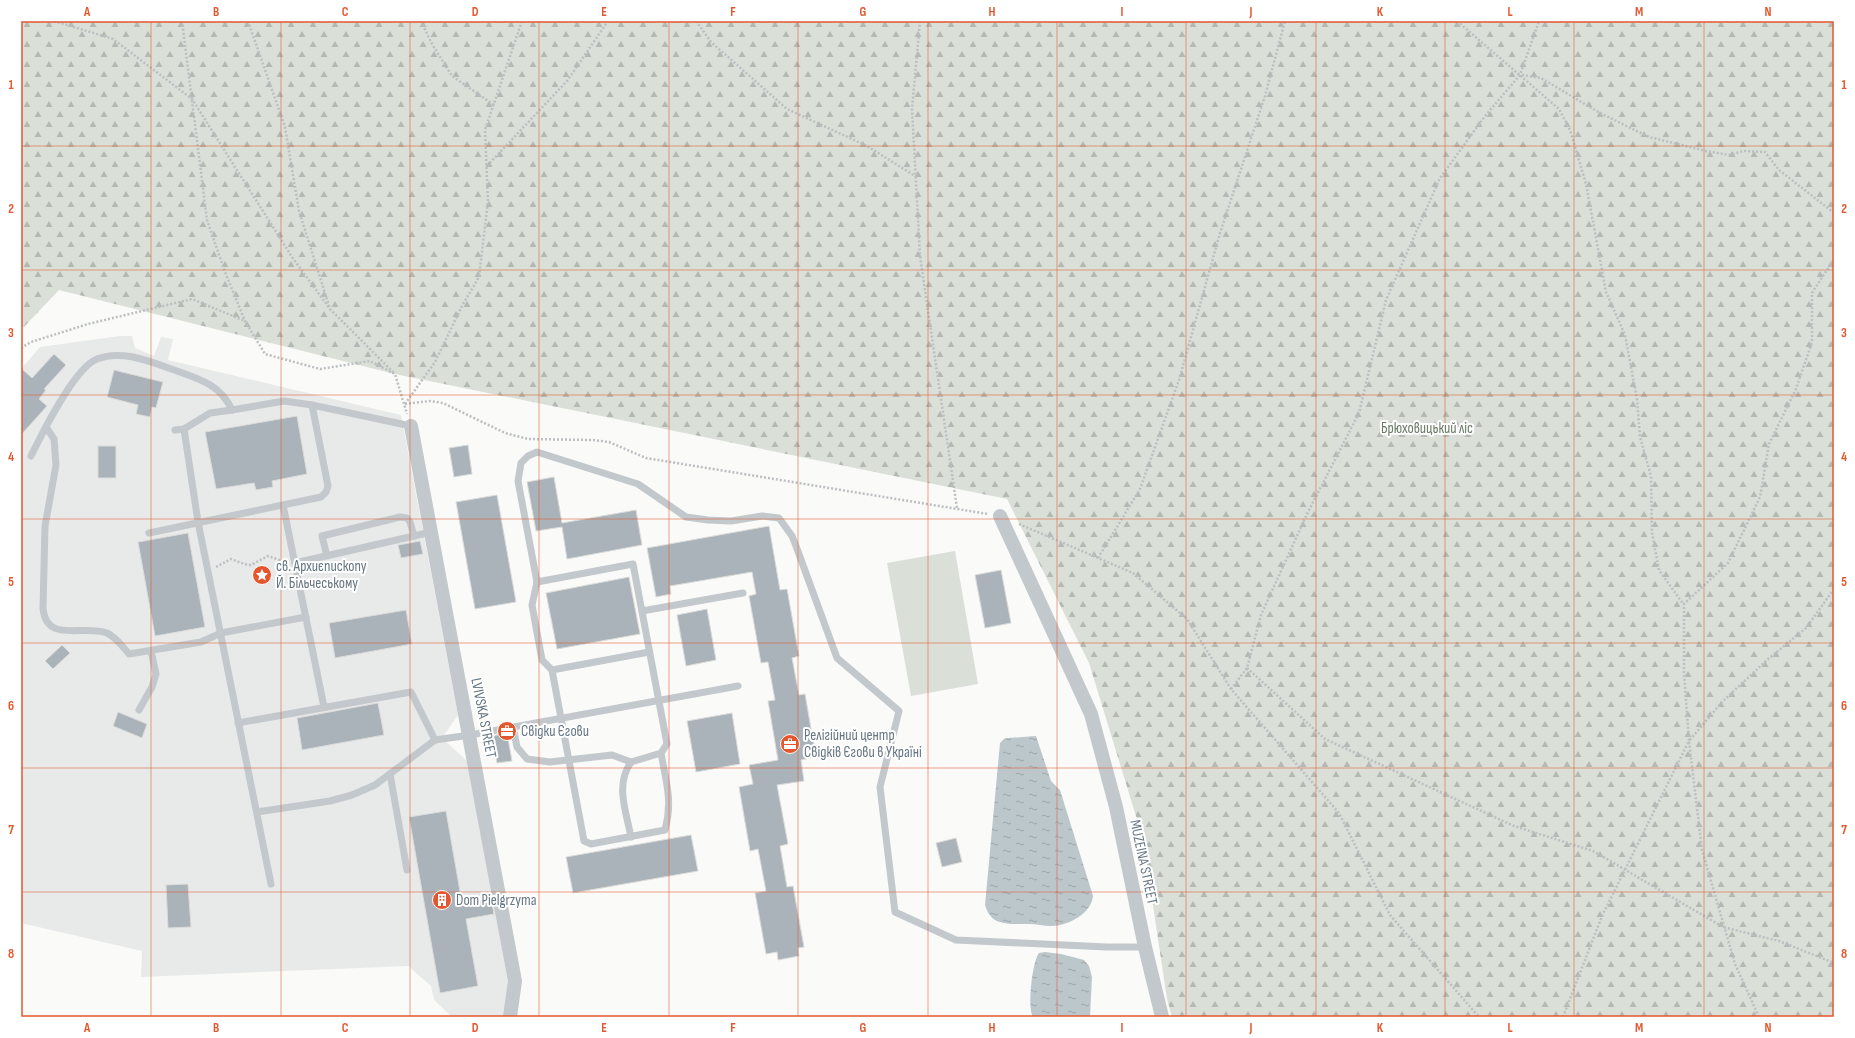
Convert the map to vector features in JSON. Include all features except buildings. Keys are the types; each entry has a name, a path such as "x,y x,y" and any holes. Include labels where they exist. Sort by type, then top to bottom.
{"street":[{"name":"LVIVSKA STREET","path":"411,426 515,980 510,1017"},
{"name":"MUZEINA STREET","path":"1000,516 1091,714 1116,807 1145,947 1162,1017"}],"lane":[{"path":"31,456 46,427 83,369 96,359 111,356 139,358 206,381 228,400 232,410"},
{"path":"175,430 184,429 210,413 284,401 312,405 411,426"},
{"path":"149,532 321,497 326,492 328,486 312,405"},
{"path":"46,427 54,439 56,465 45,526 42,608 45,620 49,625 60,630 89,629 108,634 121,644 129,654 201,642 221,633 306,617"},
{"path":"184,429 198,522 271,884"},
{"path":"537,582 633,564 642,611 666,744 661,753 670,803 669,815 665,830 591,844 584,841 552,670 542,660 532,605 537,582 518,481 521,463 528,456 537,452 638,484 686,517 731,521 762,516 779,518 792,536 837,658 899,711 880,787 895,912 956,940 1107,947 1145,947"},
{"path":"283,504 324,707"},
{"path":"327,556 322,536 400,517 407,518 410,522 414,536"},
{"path":"295,563 431,532"},
{"path":"642,611 743,593"},
{"path":"139,710 152,687 156,674 151,651"},
{"path":"552,670 649,652"},
{"path":"257,812 352,795 375,785 435,740 470,735 738,686"},
{"path":"238,723 411,692 435,740"},
{"path":"513,727 517,747 527,759 550,762 612,755 632,762"},
{"path":"631,837 622,787 625,771 632,762 661,753"},
{"path":"390,774 407,870"}],"path":[{"path":"54,21 113,40 192,99 292,258 330,309 395,374 411,426"},
{"path":"182,21 208,220 225,272 245,321 265,354 320,369 370,361 395,374"},
{"path":"248,21 285,127 299,211 330,309"},
{"path":"421,21 432,44 452,76 494,105"},
{"path":"404,404 435,362 462,306 479,277 488,201 485,130 522,21"},
{"path":"487,167 567,81 608,21"},
{"path":"696,21 711,42 787,110 867,146 916,176"},
{"path":"920,21 912,109 920,256 957,508"},
{"path":"1098,558 1140,489 1179,380 1220,233 1265,96 1285,21"},
{"path":"1457,21 1559,109 1570,130 1586,184 1606,292 1625,335 1637,399 1640,437 1651,476 1652,532 1659,570 1684,604 1684,672 1689,741 1702,850 1723,927 1735,964 1759,1017"},
{"path":"1230,690 1246,668 1261,615 1307,514 1359,413 1386,300 1440,178 1485,116 1520,75 1539,21"},
{"path":"1520,75 1541,78 1600,113 1649,137 1729,155 1744,150 1765,152 1779,170 1834,213"},
{"path":"1684,604 1728,563 1760,497 1769,444 1796,389 1812,342 1812,293 1834,258"},
{"path":"21,348 31,342 88,324 192,299 245,321"},
{"path":"404,404 430,401 443,403 505,433 528,439 609,442 646,458 1000,516 1133,573 1187,619 1230,690 1339,813 1390,915 1479,1017"},
{"path":"208,570 232,559 244,564 251,564 268,556 287,563 295,563"},
{"path":"1563,1017 1602,916 1689,741 1722,702 1767,660 1806,628 1834,589"},
{"path":"1246,668 1324,739 1514,826 1593,851 1723,927 1779,941 1834,963"}],"shaded area":[{"path":"120,336 132,336 135,348 154,356 161,337 173,339 168,360 401,415 458,715 442,738 468,762 508,983 504,1017 452,1017 434,1000 431,986 408,966 141,977 142,951 21,923 21,369 40,347"}],"green space":[{"name":"Брюховицький ліс","path":"21,21 1834,21 1834,1017 1172,1017 1167,999 1143,839 1089,663 1007,499 395,374 59,290 21,330"},
{"path":"955,551 978,684 911,696 887,563"}],"water":[{"path":"1036,736 1051,781 1060,790 1093,896 1088,908 1078,918 1064,924 1048,926 999,922 990,915 985,905 1000,743 1007,738"},
{"path":"1045,952 1061,954 1084,960 1089,966 1092,977 1090,1017 1033,1017 1030,1004 1032,975 1036,958 1039,953"}],"place":[{"name":"св. Архиєпископу Й. Більчеському","path":"262,575"},
{"name":"Свідки Єгови","path":"507,731"},
{"name":"Релігійний центр Свідків Єгови в Україні","path":"790,744"},
{"name":"Dom Pielgrzyma","path":"442,900"}]}
